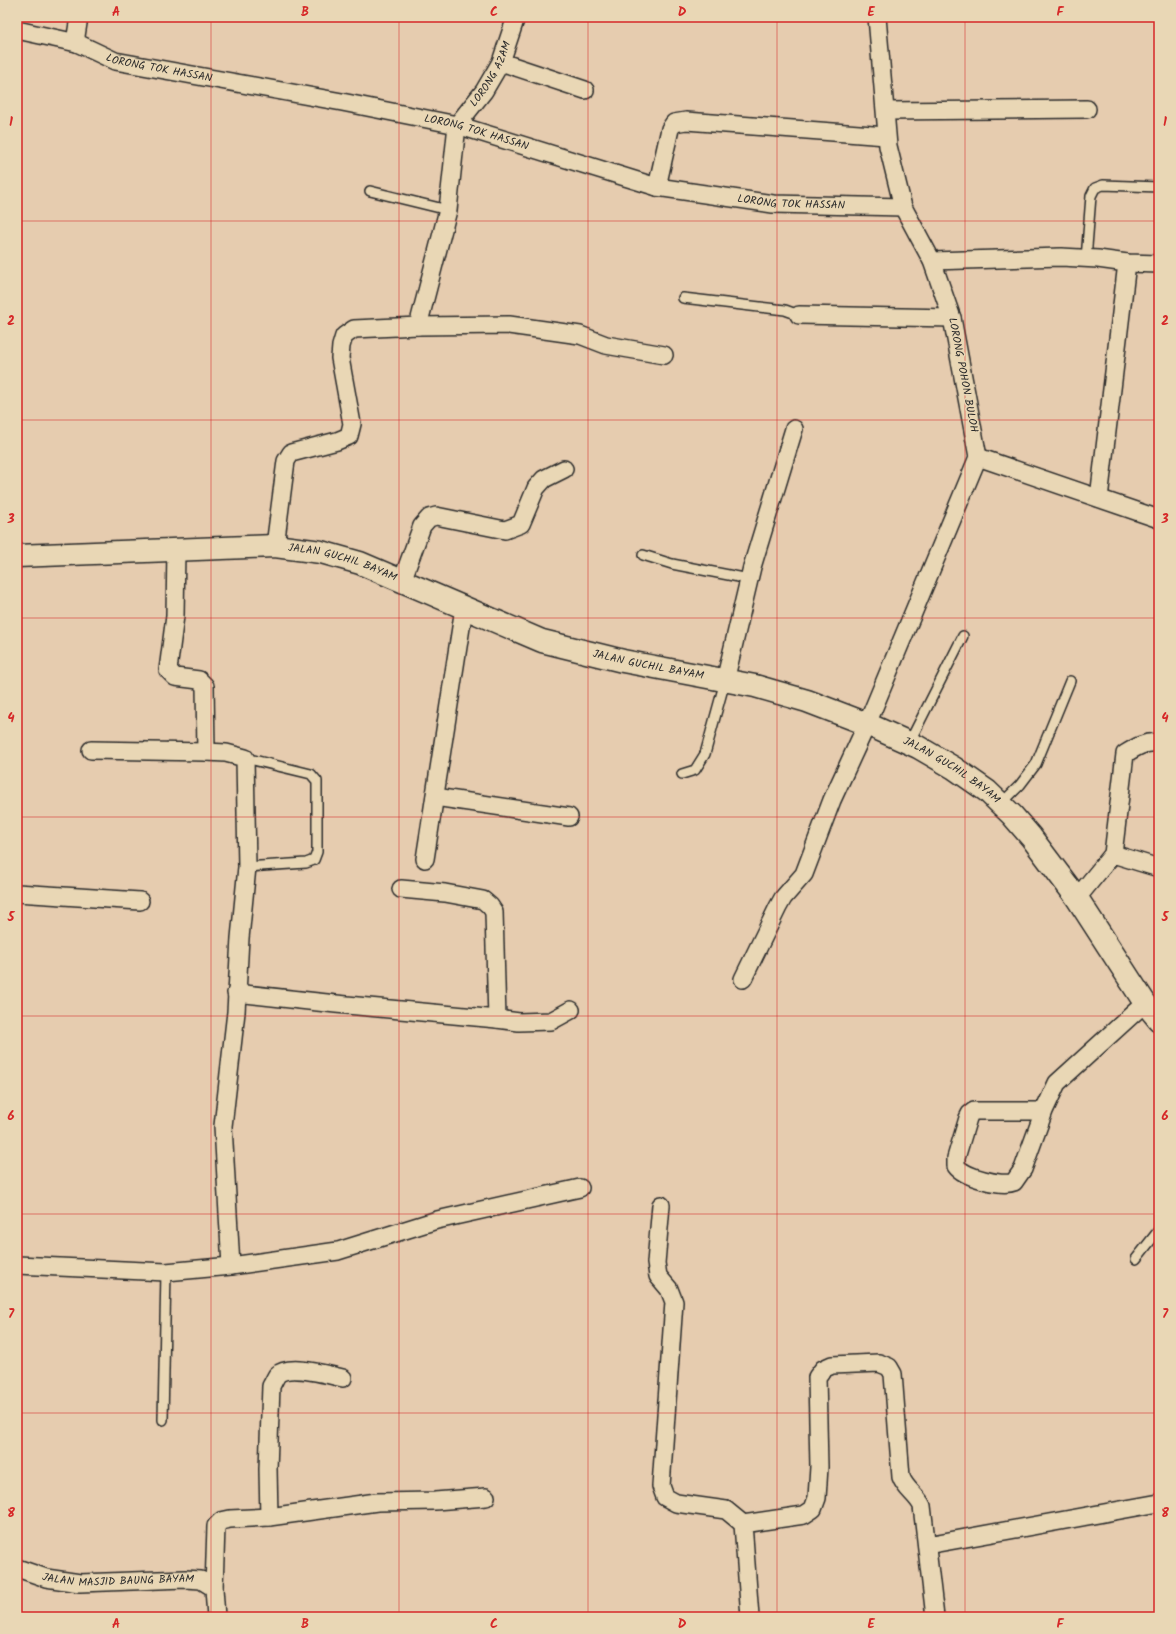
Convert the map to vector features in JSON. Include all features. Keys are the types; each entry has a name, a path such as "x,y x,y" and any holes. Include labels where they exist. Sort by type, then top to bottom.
{"main road":[{"name":"JALAN GUCHIL BAYAM","path":"17,556 275,546 327,554 360,563 542,641 623,661 755,686 806,701 867,724 954,768 987,791 1012,815 1031,837 1077,898 1145,1003 1159,1020"}],"street":[{"path":"78,43 76,36 79,17"},
{"name":"LORONG AZAM","path":"457,125 484,91 501,62 516,17"},
{"name":"LORONG POHON BULOH","path":"877,17 886,111 886,136 903,207 932,261 952,318 978,457"},
{"name":"LORONG TOK HASSAN","path":"17,30 78,43 82,47 115,61 342,102 457,125 657,187 773,204 903,207"},
{"path":"501,62 585,90"},
{"path":"886,111 1087,109"},
{"path":"657,187 670,129 674,123 686,121 886,136"},
{"path":"418,326 448,210 457,125"},
{"path":"932,261 1061,257 1098,259 1127,263 1159,264"},
{"path":"1099,498 1127,263"},
{"path":"799,315 952,318"},
{"path":"275,546 286,461 291,453 337,441 349,436 352,424 340,358 344,336 354,329 418,326 509,325 580,335 606,345 664,355"},
{"path":"725,681 749,579 794,429"},
{"path":"743,979 783,898 804,874 832,800 867,724 978,457 1159,519"},
{"path":"402,581 422,526 429,518 436,516 504,530 515,528 521,524 536,488 544,479 564,469"},
{"path":"176,549 175,616 168,670 175,678 199,680 205,686 206,752"},
{"path":"425,859 464,608"},
{"path":"1077,898 1113,854 1125,754 1137,746 1151,742 1159,743"},
{"path":"91,750 226,753 245,758 247,867 240,938 236,1012 223,1126 231,1266"},
{"path":"435,797 569,817"},
{"path":"1113,854 1159,868"},
{"path":"400,889 445,893 483,900 490,906 494,912 497,1019"},
{"path":"17,893 140,901"},
{"path":"236,993 519,1022 551,1021 571,1010"},
{"path":"1044,1111 974,1111 968,1118 956,1158 956,1166 963,1172 979,1178 1004,1184 1014,1182 1022,1168 1044,1111 1057,1083 1145,1003"},
{"path":"17,1265 166,1272 231,1266 338,1251 436,1220 580,1188"},
{"path":"661,1205 656,1263 658,1276 669,1289 674,1302 661,1486 665,1497 676,1503 726,1510 743,1524 750,1617"},
{"path":"743,1524 804,1515 813,1509 817,1498 819,1467 817,1377 823,1369 832,1365 879,1362 889,1367 892,1374 901,1477 903,1484 920,1501 922,1506 935,1617"},
{"path":"269,1517 268,1469 271,1386 278,1375 287,1370 304,1370 342,1378"},
{"path":"216,1617 214,1588 216,1526 221,1521 230,1519 269,1517 377,1502 435,1501 486,1497"},
{"path":"926,1545 1159,1503"},
{"name":"JALAN MASJID BAUNG BAYAM","path":"17,1568 52,1579 80,1583 185,1578 201,1580 214,1588"}],"lane":[{"path":"1086,259 1091,196 1095,188 1103,185 1159,187"},
{"path":"370,190 448,210"},
{"path":"683,298 785,310 799,315"},
{"path":"643,555 672,564 749,579"},
{"path":"908,744 963,636"},
{"path":"682,774 695,770 705,754 725,681"},
{"path":"1000,804 1020,785 1036,764 1070,681"},
{"path":"245,758 311,774 317,781 317,852 314,860 306,863 247,867"},
{"path":"1136,1259 1159,1230"},
{"path":"163,1420 166,1272"}]}
